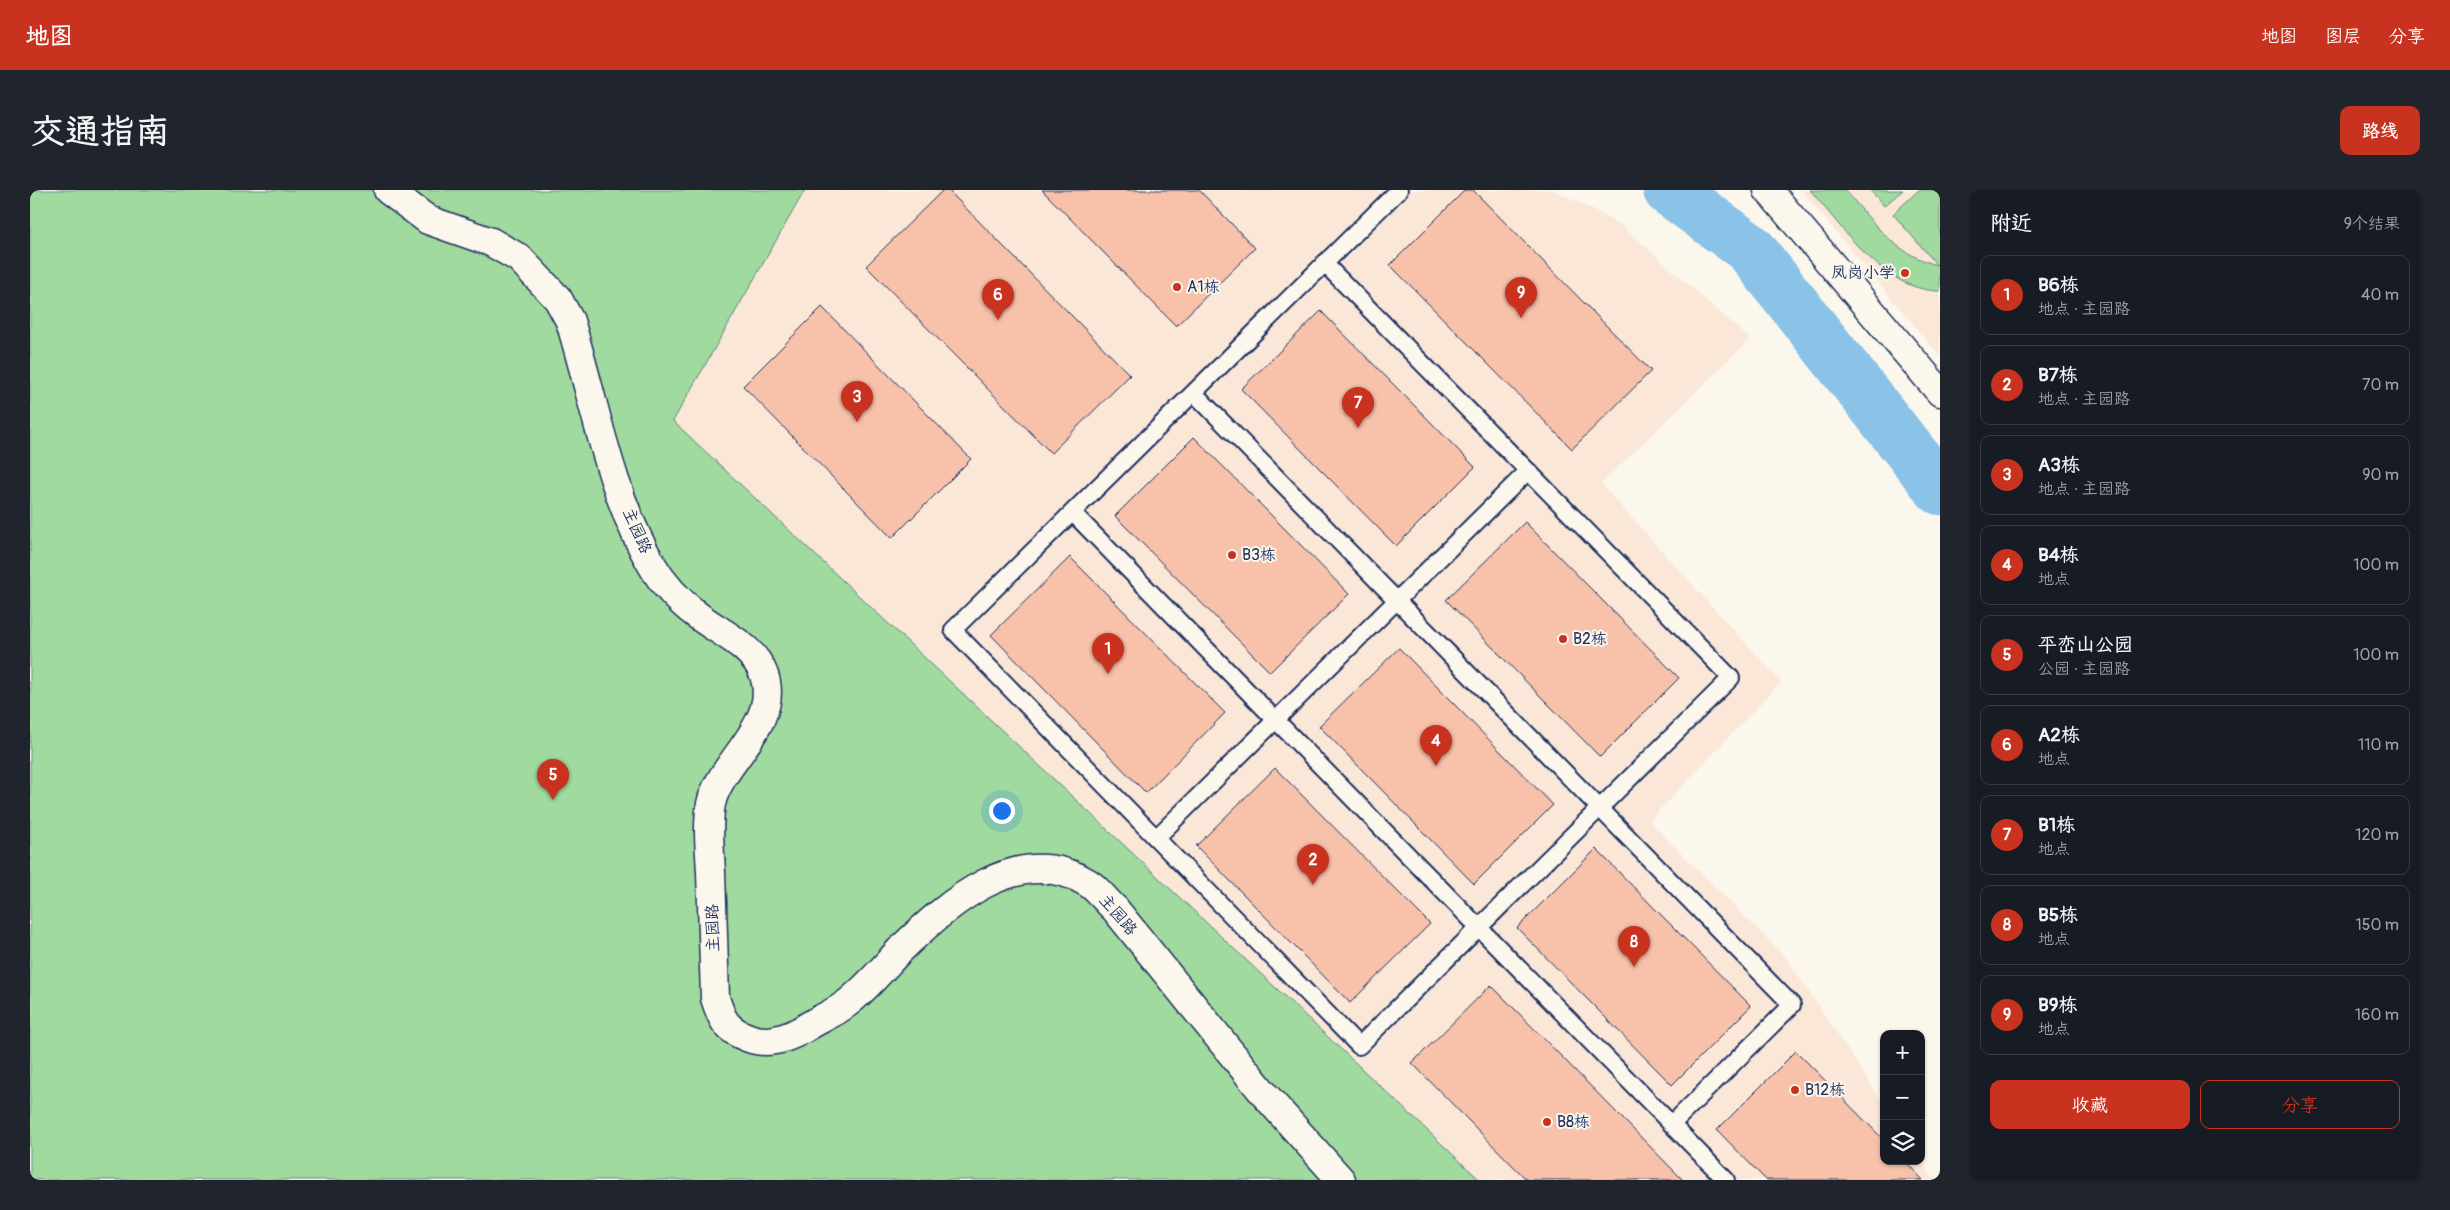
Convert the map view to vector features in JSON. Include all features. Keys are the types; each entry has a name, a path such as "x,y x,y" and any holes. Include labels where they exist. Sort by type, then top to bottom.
{"street":[{"name":"主园路","path":"388,190 428,220 491,242 519,258 558,299 570,321 618,487 634,530 652,566 672,592 696,615 755,656 765,676 766,700 759,722 744,748 719,782 711,804 710,836 715,998 722,1020 737,1034 755,1040 774,1040 799,1032 846,1004 928,924 978,885 1003,875 1025,870 1047,869 1068,873 1089,883 1114,909 1265,1095 1341,1180"},
{"path":"1768,190 1940,392"}],"lane":[{"path":"1324,263 1731,678 1359,1046 953,630 1324,263 1399,190"},
{"path":"1194,393 1792,1005 1672,1124"},
{"path":"1156,838 1528,471"},
{"path":"1073,512 1726,1180"}],"shaded area":[{"path":"805,190 1554,190 1621,225 1750,339 1601,484 1781,682 1649,821 1787,959 1880,1098 1880,1165 1924,1165 1934,1180 1480,1180 673,421"},
{"name":"凤岗小学","path":"1801,190 1940,190 1940,356"}],"green space":[{"path":"30,190 805,190 673,421 1480,1180 30,1180"},
{"path":"1810,190 1845,190 1875,225 1896,245 1922,260 1937,265 1893,214 1919,190 1940,190 1940,291 1920,288 1901,281 1883,269 1851,239"},
{"path":"1870,190 1903,190 1884,206"}],"building":[{"path":"943,190 948,190 1130,375 1051,453 866,266"},
{"name":"A1栋","path":"1042,190 1199,190 1255,248 1176,326"},
{"path":"1465,190 1473,190 1651,371 1572,449 1390,265"},
{"path":"822,307 971,459 892,538 743,386"},
{"path":"1321,311 1475,467 1396,546 1241,389"},
{"name":"B3栋","path":"1194,437 1349,594 1270,672 1115,516"},
{"name":"B2栋","path":"1525,522 1679,678 1600,757 1446,600"},
{"path":"1070,557 1225,713 1146,793 991,635"},
{"path":"1399,648 1553,805 1474,884 1319,726"},
{"path":"1275,768 1430,924 1350,1003 1196,846"},
{"path":"1596,849 1751,1006 1672,1085 1517,928"},
{"name":"B8栋","path":"1491,985 1683,1180 1527,1180 1412,1063"},
{"name":"B12栋","path":"1796,1051 1880,1136 1880,1165 1909,1165 1923,1180 1766,1180 1717,1130"}],"waterway":[{"path":"1669,190 1750,249 1940,489"}],"place":[{"name":"凤岗小学","path":"1905,273"},
{"name":"A1栋","path":"1177,287"},
{"name":"B9栋","path":"1521,318"},
{"name":"A2栋","path":"998,320"},
{"name":"A3栋","path":"857,422"},
{"name":"B1栋","path":"1358,428"},
{"name":"B3栋","path":"1232,555"},
{"name":"B2栋","path":"1563,639"},
{"name":"B6栋","path":"1108,674"},
{"name":"B4栋","path":"1436,766"},
{"name":"平峦山公园","path":"553,800"},
{"name":"B7栋","path":"1313,885"},
{"name":"B5栋","path":"1634,967"},
{"name":"B12栋","path":"1795,1090"},
{"name":"B8栋","path":"1547,1122"}]}
